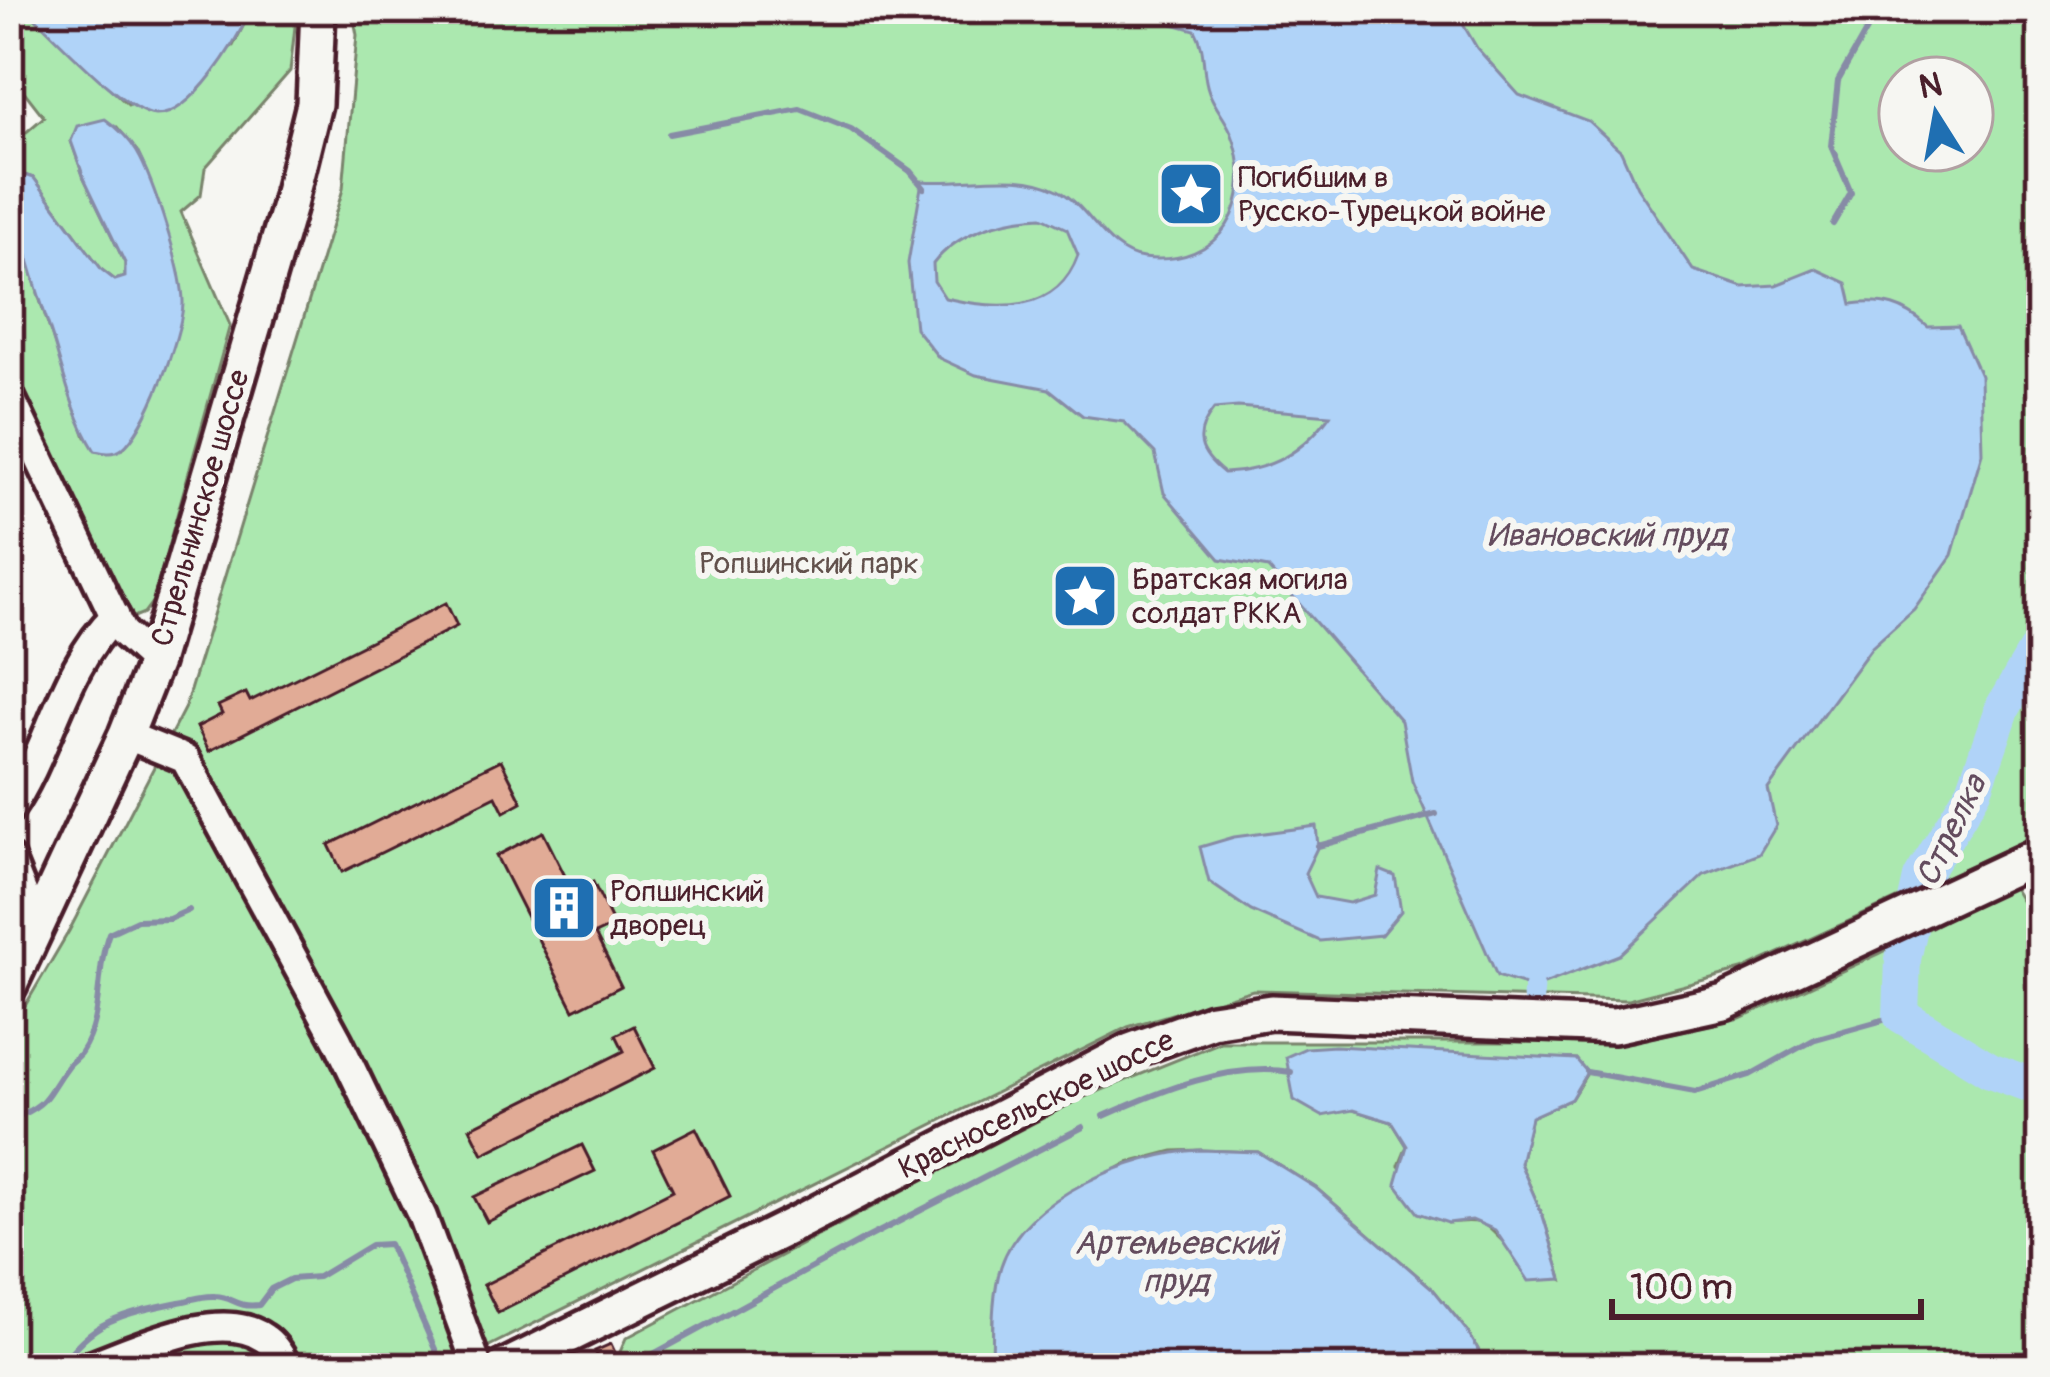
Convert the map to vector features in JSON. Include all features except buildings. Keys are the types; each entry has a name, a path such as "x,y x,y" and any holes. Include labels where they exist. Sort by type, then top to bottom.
{"main road":[{"name":"Стрельнинское шоссе","path":"9,986 155,662 304,146 314,104 318,9"},
{"name":"Красносельское шоссе","path":"503,1368 1130,1052 1212,1021 1271,1012 1614,1026 1724,1002 2041,854"}],"street":[{"path":"9,395 122,632 155,662"},
{"path":"9,810 25,787 92,639 115,616"},
{"path":"126,734 185,759 338,1040 422,1216 478,1368"},
{"path":"9,858 37,928"},
{"path":"92,1365 190,1330 224,1328 246,1330 266,1339 287,1368"}],"green space":[{"path":"9,9 26,9 128,105 233,46 252,9 297,9 290,71 205,168 201,195 181,212 230,325 153,601 134,617 124,612 9,372 9,147 44,117 9,72","holes":["117,127 137,151 179,274 163,376 123,449 86,437 13,203 13,172 34,178 102,270 115,280 125,277 125,263 71,141"]},
{"name":"Ропшинский парк","path":"352,9 2041,9 2041,663 2025,681 2041,723 2041,833 1742,970 1628,1000 1253,990 1128,1027 445,1368 9,1368 9,1033 69,931 185,707 343,189 357,35"},
{"path":"2012,886 2041,933 2041,1368 1489,1368 1468,1332 1433,1289 1316,1188 1258,1152 1200,1150 1173,1151 1128,1163 1054,1202 1023,1229 993,1318 992,1368 572,1368 602,1366 617,1359 626,1338 1062,1106 1221,1042 1631,1042 1740,1018","holes":["1531,1058 1576,1059 1587,1073 1571,1099 1531,1117 1520,1163 1562,1279 1515,1252 1484,1224 1448,1223 1399,1166 1407,1146 1392,1122 1353,1110"]}],"water":[{"path":"26,9 252,9 225,56 198,90 184,104 155,115 108,87"},
{"name":"Ивановский пруд","path":"1163,9 1454,9 1477,48 1519,95 1588,121 1621,151 1637,187 1693,270 1743,287 1776,285 1816,269 1847,283 1852,304 1893,306 1928,327 1958,326 1980,375 1982,453 1952,555 1914,609 1872,647 1768,789 1776,826 1759,854 1704,875 1619,955 1534,988 1497,976 1412,781 1401,721 1268,568 1220,559 1164,493 1155,453 1124,422 1083,416 1049,389 976,375 939,358 915,328 908,263 922,181 1009,179 1043,184 1080,207 1119,248 1143,258 1194,252 1227,225 1240,183 1238,158 1231,132 1209,92 1195,30 1173,24","holes":["1042,217 1067,229 1078,255 1056,288 1041,298 1005,305 945,298 934,281 933,264 943,253 982,229","1214,409 1330,415 1284,457 1257,468 1224,473 1204,451 1201,436"]},
{"path":"105,119 127,138 144,165 173,250 183,304 161,381 142,423 122,449 108,453 95,451 70,395 26,254 13,171 34,178 102,270 115,280 125,277 125,263 71,141 77,126"},
{"path":"1316,826 1318,846 1305,873 1316,897 1349,903 1375,895 1380,870 1395,876 1401,911 1381,935 1320,941 1251,911 1209,882 1200,847 1234,837"},
{"path":"1306,1048 1576,1059 1587,1072 1571,1099 1531,1117 1520,1163 1562,1279 1529,1281 1495,1230 1472,1220 1448,1223 1418,1213 1396,1184 1407,1146 1392,1122 1353,1110 1322,1116 1294,1100 1286,1057"},
{"name":"Артемьевский пруд","path":"1200,1150 1258,1152 1316,1188 1433,1289 1468,1332 1489,1368 992,1368 994,1304 1001,1266 1013,1241 1032,1219 1084,1183 1114,1170"}],"waterway":[{"path":"1833,224 1851,193 1831,146 1838,81 1867,30 1870,9"},
{"path":"669,134 800,109 851,129 910,171 924,188"},
{"name":"Стрелка","path":"2041,642 2002,709 1974,790 1921,878 1903,959 1901,1015 1990,1070 2041,1089"},
{"path":"1318,846 1436,814"},
{"path":"9,1121 45,1098 88,1039 109,933 137,920 169,919 189,910"},
{"path":"1533,997 1534,988"},
{"path":"1587,1072 1695,1092 1750,1075 1815,1039 1901,1015"},
{"path":"1104,1116 1171,1088 1219,1075 1291,1072"},
{"path":"628,1368 1083,1127"},
{"path":"47,1368 60,1367 84,1338 126,1315 210,1296 259,1305 271,1289 291,1279 318,1277 371,1245 389,1244 438,1356"},
{"path":"27,1364 45,1368"}],"place":[{"name":"Погибшим в Русско-Турецкой войне","path":"1191,194"},
{"name":"Братская могила солдат РККА","path":"1085,596"},
{"name":"Ропшинский дворец","path":"564,908"}]}
